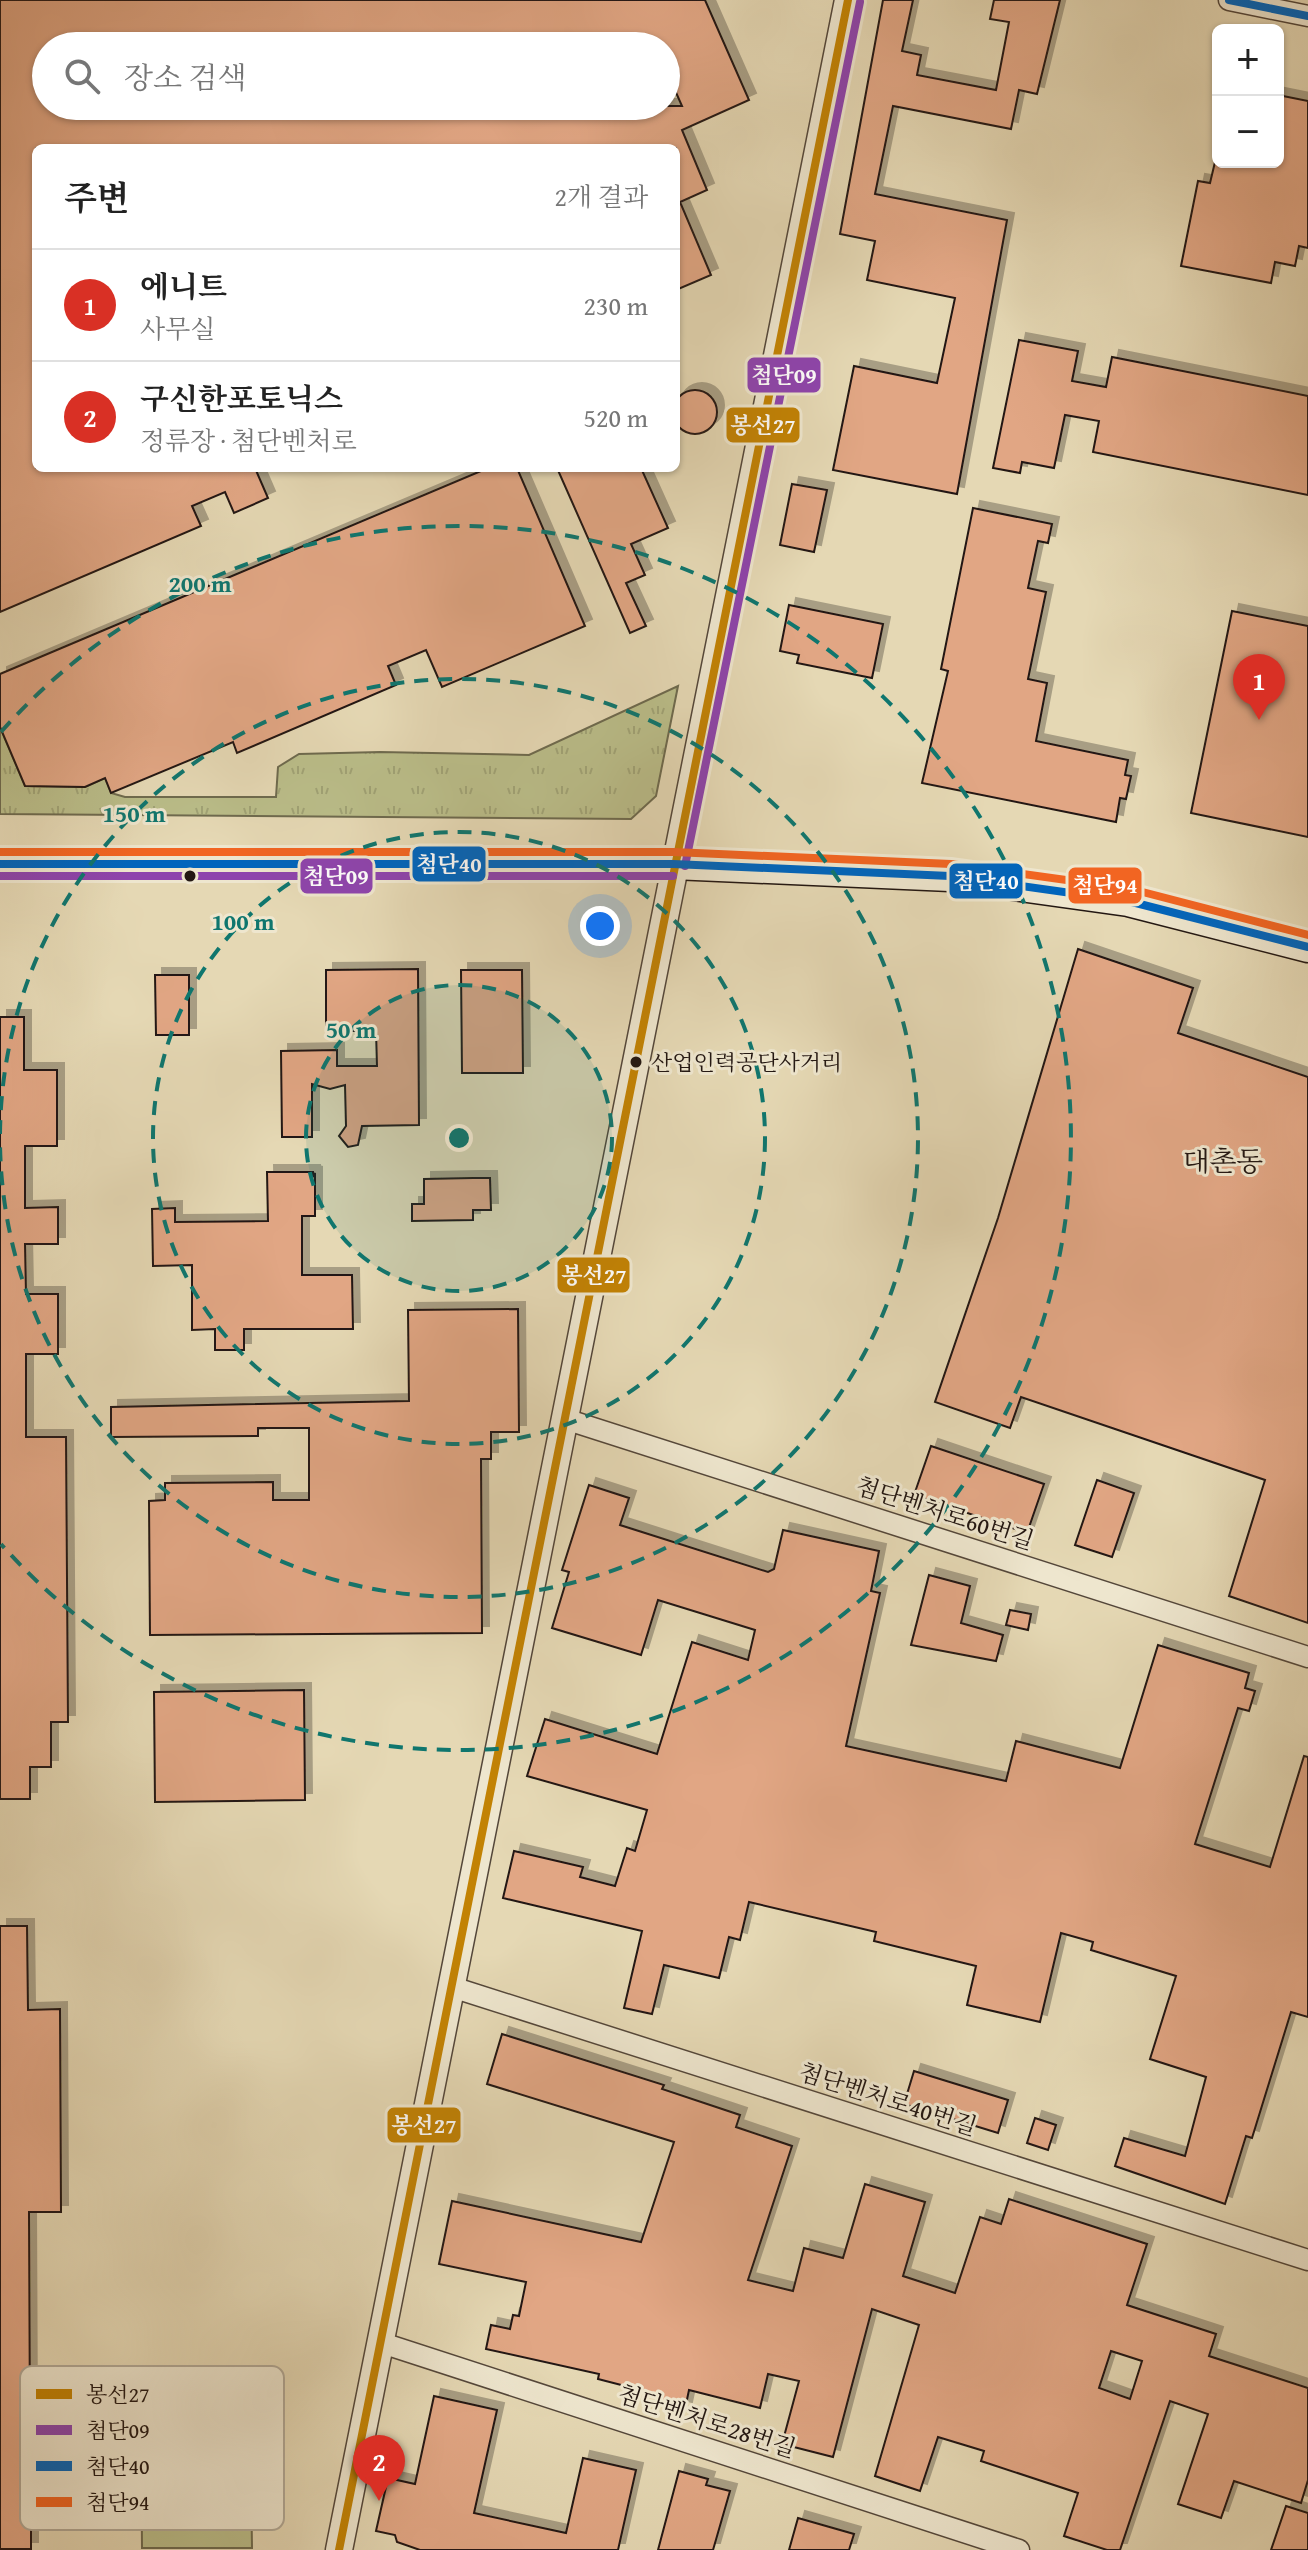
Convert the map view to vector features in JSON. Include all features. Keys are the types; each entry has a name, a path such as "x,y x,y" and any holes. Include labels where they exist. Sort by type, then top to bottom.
{"main road":[{"path":"0,864 673,864 950,876 1128,901 1308,947"}],"street":[{"path":"339,2550 673,864 848,0"},
{"path":"1229,0 1308,16"},
{"name":"첨단벤처로60번길","path":"565,1419 1308,1657"},
{"name":"첨단벤처로40번길","path":"452,1987 1308,2260"},
{"name":"첨단벤처로28번길","path":"379,2342 1019,2550"}],"green space":[{"path":"678,686 656,796 631,819 0,814 0,727 25,786 85,787 105,778 111,793 125,797 276,797 278,767 299,754 529,755"},
{"path":"142,2530 252,2530 252,2548 142,2548"}],"building":[{"path":"0,0 705,0 749,100 682,130 707,190 680,202 680,144 32,144 32,472 257,472 268,498 234,513 225,492 192,506 201,526 0,612"},
{"path":"883,0 913,0 902,51 921,55 917,75 996,90 1009,22 990,19 994,0 1060,0 1037,94 1019,90 1011,129 893,106 875,194 1007,220 957,494 833,470 854,366 937,383 955,298 867,280 875,241 840,234"},
{"path":"1284,96 1308,101 1308,248 1299,246 1295,266 1275,262 1271,283 1181,266 1198,181 1210,183 1214,168 1284,168"},
{"path":"680,202 711,275 680,288"},
{"path":"1019,340 1078,351 1072,381 1106,387 1112,357 1308,396 1308,495 1093,452 1099,421 1065,415 1054,468 1022,462 1020,473 993,468"},
{"path":"687,392 703,392 715,404 715,420 703,432 695,434 680,427 680,397"},
{"path":"479,472 519,472 585,626 442,687 426,650 388,666 396,685 237,753 233,742 111,793 105,778 85,787 25,786 0,727 0,674"},
{"path":"559,472 643,472 668,528 631,544 645,575 626,583 646,626 630,633"},
{"path":"792,484 827,490 814,552 780,545"},
{"path":"973,508 1052,524 1048,543 1038,541 1028,588 1046,592 1028,679 1047,683 1036,741 1128,760 1125,775 1131,776 1126,799 1120,798 1116,822 922,783 948,671 941,669"},
{"path":"789,605 883,624 872,678 797,663 799,655 780,651"},
{"path":"1232,611 1308,626 1308,837 1191,813"},
{"path":"1078,949 1193,988 1178,1033 1308,1077 1308,1623 1229,1596 1265,1480 1021,1397 1010,1428 935,1402 998,1218"},
{"path":"418,969 419,1125 362,1126 358,1145 348,1147 339,1136 346,1126 345,1085 330,1089 312,1084 312,1137 282,1137 281,1051 337,1050 337,1066 377,1066 376,1031 326,1031 326,970"},
{"path":"461,970 522,970 523,1073 462,1073"},
{"path":"155,975 189,975 189,1035 156,1035"},
{"path":"0,1017 24,1017 24,1070 57,1070 57,1146 25,1146 25,1208 58,1207 58,1244 25,1244 26,1294 58,1294 58,1354 26,1354 26,1437 66,1437 68,1722 51,1722 51,1767 30,1767 30,1799 0,1799"},
{"path":"267,1172 313,1172 313,1177 315,1173 315,1216 302,1216 302,1275 352,1275 353,1329 244,1329 244,1350 215,1350 215,1329 192,1330 192,1265 153,1266 152,1209 175,1208 175,1222 268,1221"},
{"path":"490,1178 491,1210 473,1210 473,1220 412,1221 412,1204 424,1204 424,1179"},
{"path":"518,1309 519,1432 491,1432 491,1459 481,1459 482,1633 150,1635 149,1501 165,1500 165,1483 273,1482 273,1500 309,1500 309,1428 258,1428 258,1436 111,1437 111,1407 409,1401 408,1310"},
{"path":"931,1446 1044,1484 1027,1533 914,1495"},
{"path":"1097,1480 1134,1493 1112,1557 1075,1545"},
{"path":"589,1485 629,1498 620,1525 768,1572 774,1569 783,1530 879,1551 871,1591 880,1593 846,1746 1006,1781 1016,1741 1120,1768 1158,1645 1249,1673 1245,1688 1255,1691 1249,1711 1238,1708 1195,1844 1270,1867 1304,1756 1308,1757 1308,2017 1291,2012 1252,2138 1246,2136 1225,2204 1115,2166 1124,2138 1185,2156 1206,2077 1150,2059 1176,1976 1091,1950 1093,1942 1061,1933 1040,2022 967,2005 976,1966 874,1941 876,1932 749,1902 740,1940 729,1937 719,1978 664,1965 652,2014 624,2008 642,1931 503,1898 514,1851 583,1867 580,1877 615,1886 627,1848 635,1851 647,1810 527,1776 545,1719 657,1754 692,1642 748,1660 755,1630 658,1600 641,1655 552,1628 569,1572 562,1570"},
{"path":"929,1575 970,1586 961,1623 1003,1635 996,1661 911,1645"},
{"path":"1010,1610 1031,1614 1028,1630 1006,1625"},
{"path":"304,1690 305,1800 155,1802 154,1692"},
{"path":"0,1926 27,1926 28,2010 60,2009 61,2212 29,2212 30,2366 20,2366 20,2530 31,2530 31,2549 0,2549"},
{"path":"502,2034 664,2085 662,2089 740,2115 736,2127 792,2146 748,2280 793,2291 804,2248 843,2258 865,2184 925,2202 903,2276 955,2293 980,2217 1001,2224 1009,2199 1147,2244 1127,2305 1216,2334 1209,2356 1308,2388 1308,2480 1301,2503 1234,2481 1221,2518 1178,2504 1208,2414 1170,2401 1120,2550 1107,2550 1064,2536 1078,2493 981,2461 984,2451 938,2437 920,2491 875,2476 919,2325 872,2309 833,2457 782,2444 799,2381 768,2374 760,2408 689,2390 685,2409 658,2402 660,2395 598,2379 599,2374 486,2349 491,2325 510,2329 513,2315 519,2316 526,2282 439,2264 452,2201 641,2242 674,2142 487,2084","holes":["1111,2351 1142,2361 1130,2399 1099,2388"]},
{"path":"914,2071 1008,2100 998,2133 904,2104"},
{"path":"1035,2118 1056,2125 1048,2150 1027,2143"},
{"path":"434,2396 497,2410 474,2513 566,2533 583,2458 636,2470 618,2550 420,2550 397,2542 395,2535 376,2531 388,2478 415,2484"},
{"path":"679,2471 708,2479 706,2485 730,2491 713,2550 658,2550"},
{"path":"1286,2506 1308,2513 1308,2550 1271,2550"},
{"path":"798,2518 854,2534 849,2550 789,2550"}],"transit line":[{"name":"봉선27","path":"339,2550 848,0"},
{"name":"첨단40","path":"1229,0 1308,16"},
{"name":"첨단09","path":"685,866 860,2"},
{"name":"첨단94","path":"0,852 673,852 951,864 1131,889 1308,935"},
{"name":"첨단40","path":"0,864 673,864 950,876 1128,901 1308,947"},
{"name":"첨단09","path":"0,876 673,876"}],"place":[{"name":"에니트","path":"1259,720"},
{"name":"산업인력공단사거리","path":"636,1062"},
{"name":"구신한포토닉스","path":"379,2501"}],"district":[{"name":"대촌동","path":"1223,1160"}]}
